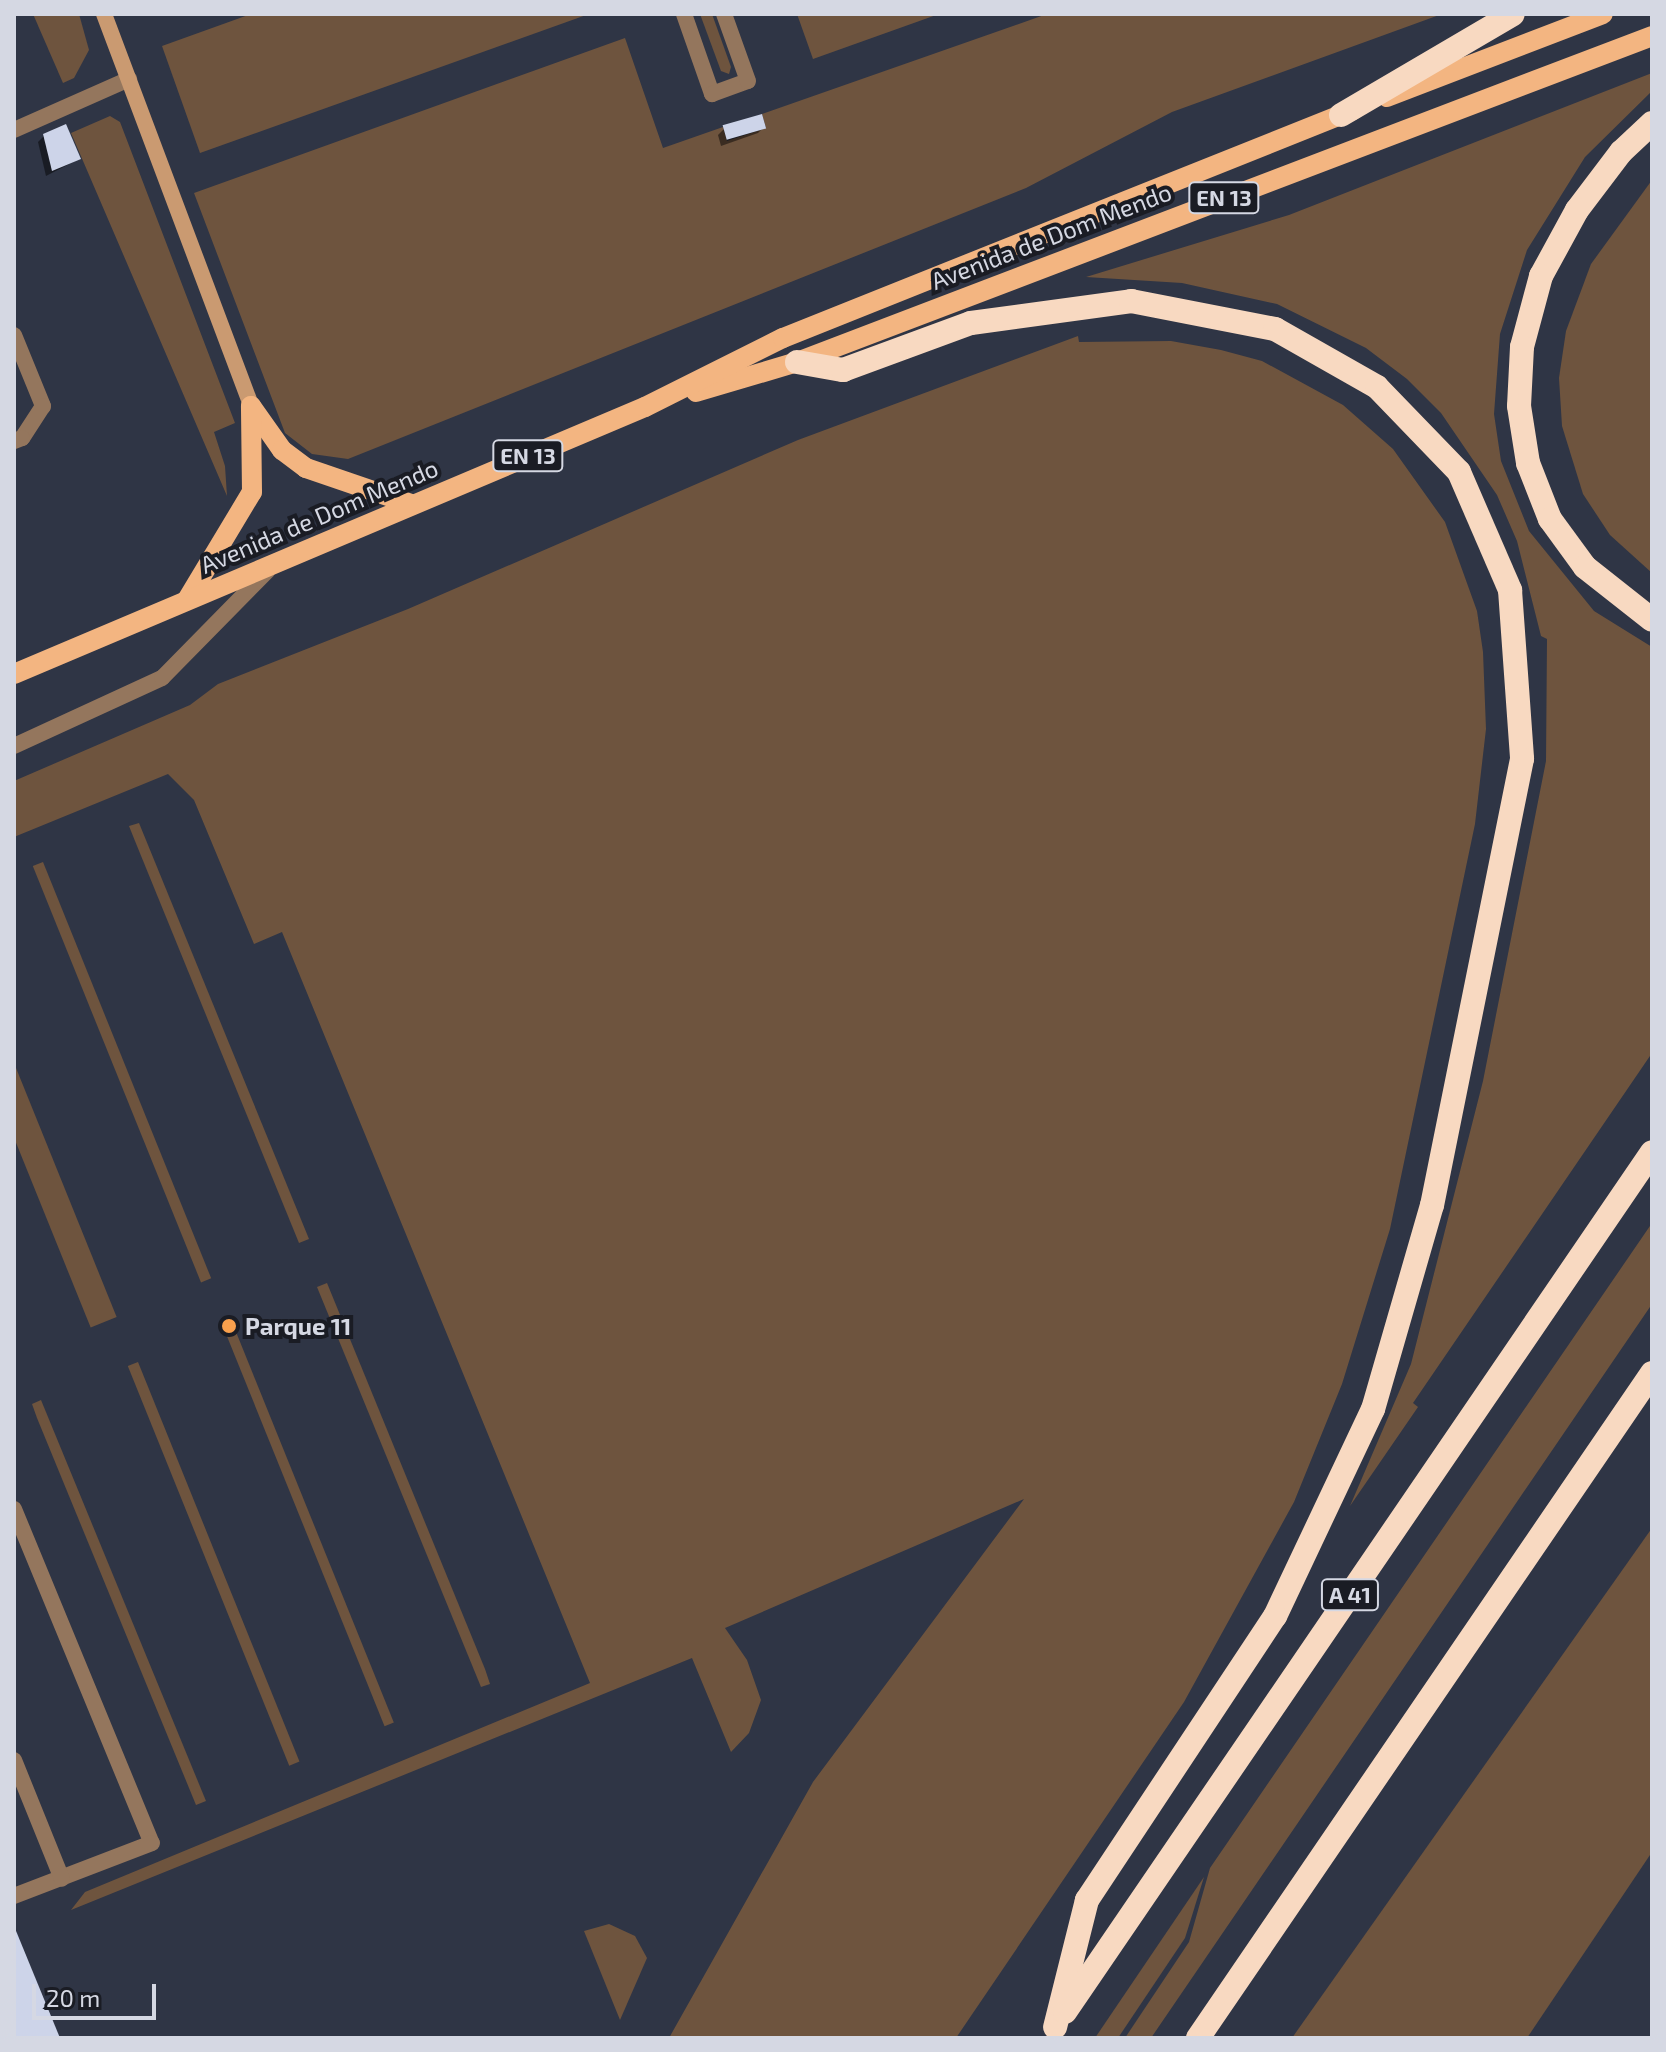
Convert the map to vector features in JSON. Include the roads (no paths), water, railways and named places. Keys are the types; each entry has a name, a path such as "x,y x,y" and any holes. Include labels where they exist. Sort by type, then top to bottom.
{"highway":[{"path":"1341,115 1513,14"},
{"path":"1652,123 1621,152 1577,210 1541,276 1522,347 1519,406 1528,463 1550,519 1585,567 1652,620"},
{"path":"797,362 843,370 971,323 1131,301 1275,329 1377,387 1459,472 1510,590 1522,759 1432,1205 1373,1409 1275,1616 1087,1900 1051,2033"},
{"name":"A 41","path":"1051,2033 1652,1152"},
{"path":"1198,2038 1652,1373"}],"main road":[{"name":"Avenida de Dom Mendo","path":"14,674 645,407 810,326 1603,14"},
{"name":"Avenida de Dom Mendo","path":"645,407 797,362 1652,36"},
{"path":"251,406 282,450 306,468 411,504"},
{"path":"187,600 252,492 251,406"}],"street":[{"path":"104,14 251,406"}],"lane":[{"path":"684,14 712,94 748,81 724,14"},
{"path":"14,130 129,79"},
{"path":"14,335 43,406 22,438 14,441"},
{"path":"14,746 162,678 275,563"},
{"path":"14,1509 152,1843 14,1896"},
{"path":"14,1760 62,1879"}],"place":[{"name":"Parque 11","path":"229,1326"}]}
